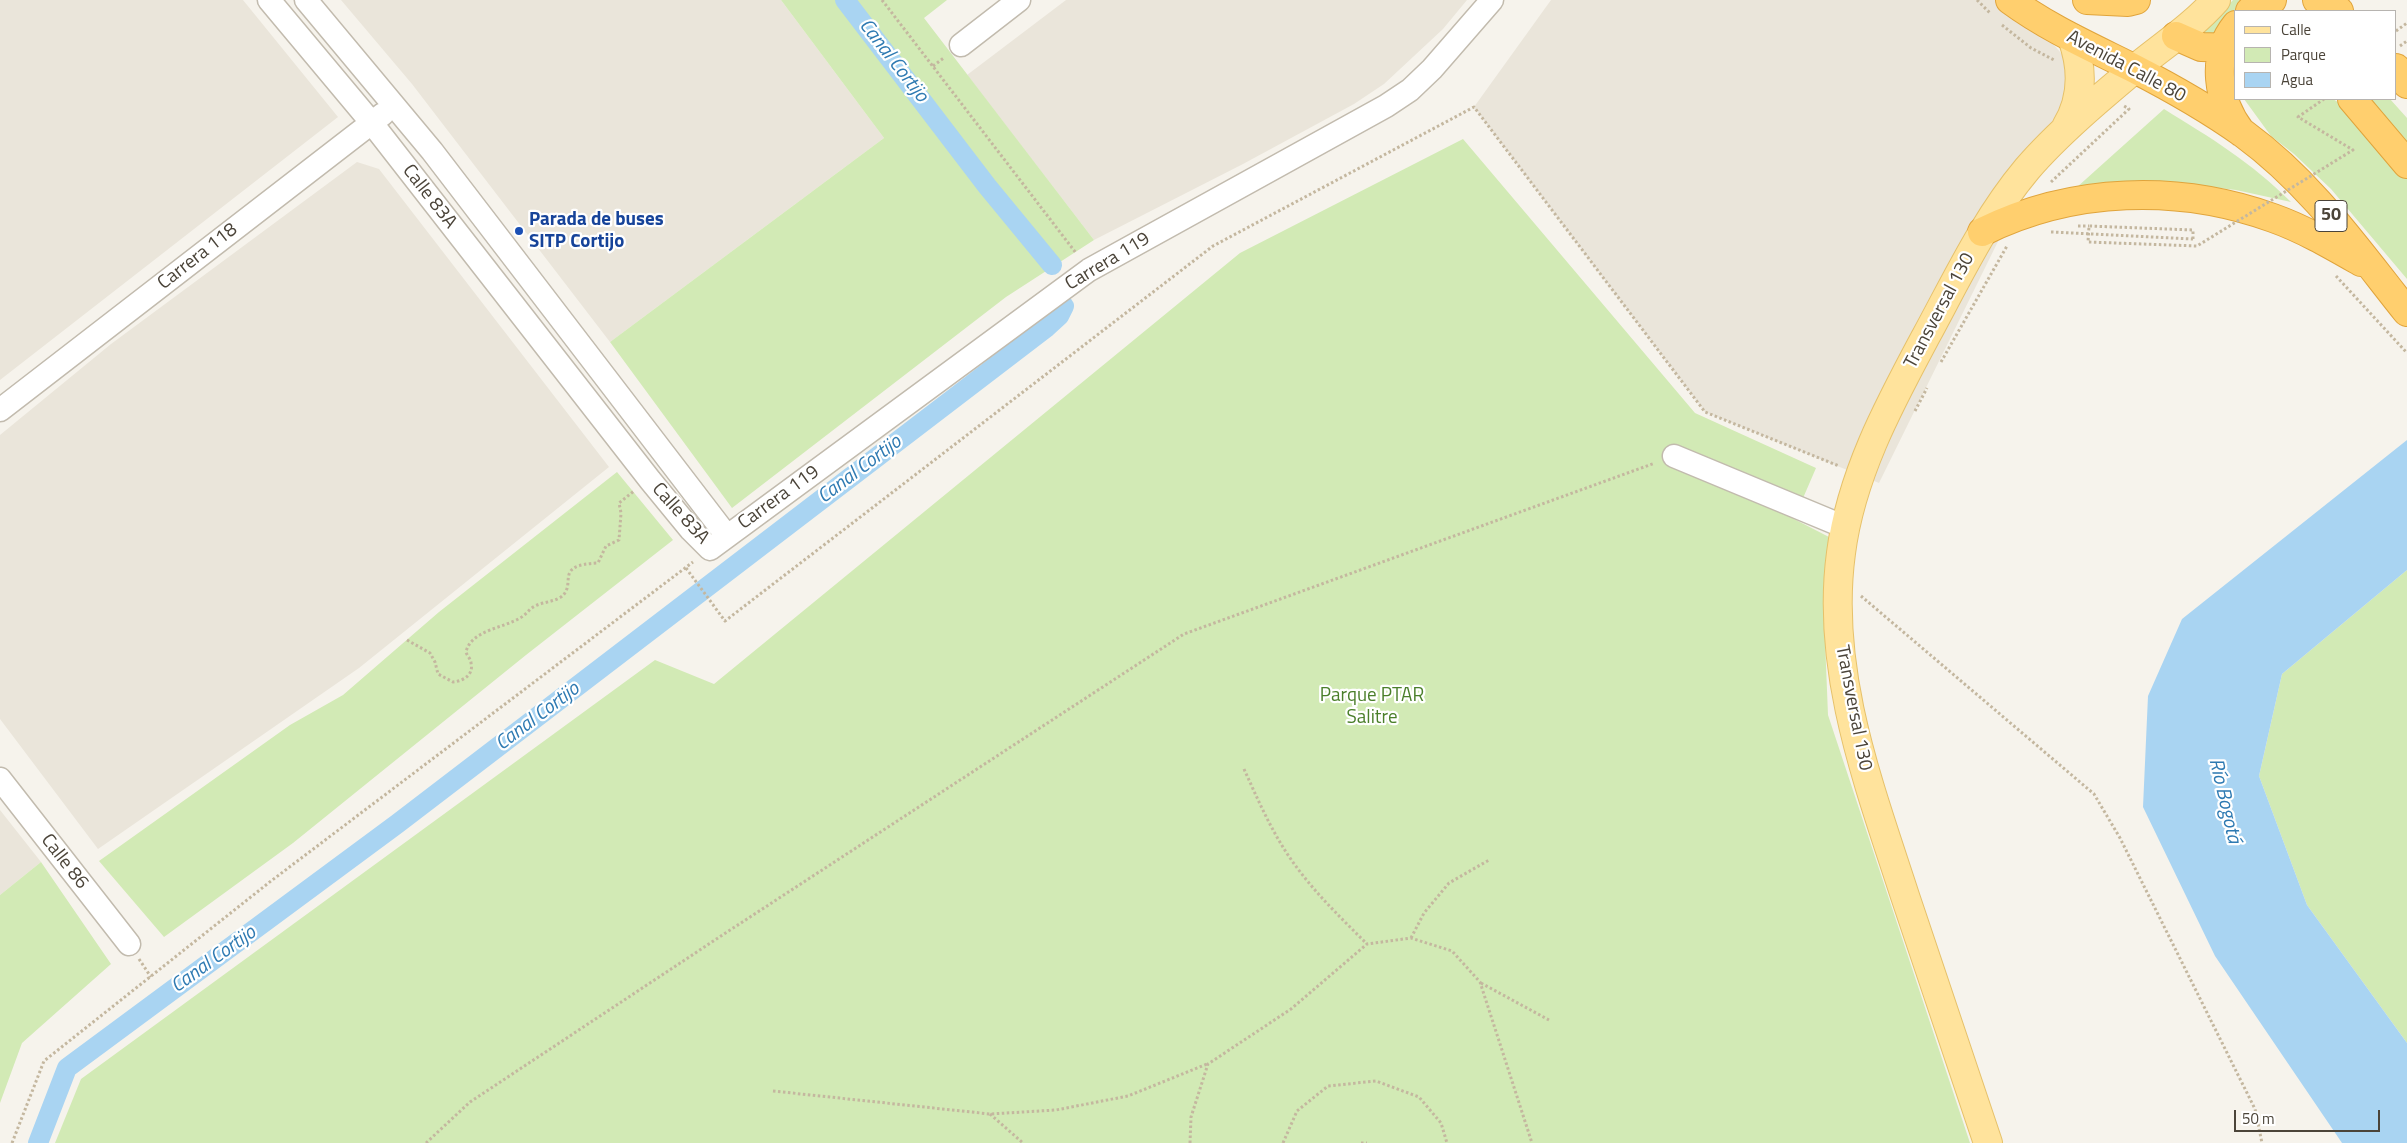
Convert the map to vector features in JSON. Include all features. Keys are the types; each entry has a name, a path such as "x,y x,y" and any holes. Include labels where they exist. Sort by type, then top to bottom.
{"highway":[{"path":"2087,0 2111,2 2136,0"},
{"path":"2252,10 2272,0"},
{"path":"2317,0 2337,10"},
{"name":"Avenida Calle 80","path":"2000,12 2072,38 2134,69 2242,133"},
{"path":"2176,36 2201,47 2232,41"},
{"path":"2232,41 2219,78 2221,93 2233,121 2242,133"},
{"path":"2397,69 2407,84"},
{"path":"2353,100 2407,164"},
{"name":"50","path":"2242,133 2280,162 2309,190 2407,312"},
{"path":"1982,232 2028,212 2062,203 2134,195 2205,200 2274,218 2307,232 2372,268"}],"main road":[{"name":"Transversal 130","path":"1988,1143 1865,773 1844,686 1838,640 1837,596 1845,527 1859,474 1886,414 1982,232 2028,168 2061,135 2134,69 2199,19 2216,0"},
{"name":"Transversal 130","path":"2061,135 2076,106 2080,74 2072,38"}],"street":[{"name":"Calle 83A","path":"269,0 371,122 650,480 691,530 710,549 727,536 396,106 306,0"},
{"path":"962,45 1019,0"},
{"name":"Carrera 119","path":"727,536 1089,270 1386,106 1410,90 1492,0"},
{"name":"Carrera 118","path":"0,410 371,122 396,106"},
{"path":"1674,456 1845,527"},
{"name":"Calle 86","path":"0,780 129,944"}],"path":[{"path":"882,0 1089,270"},
{"path":"1976,0 2000,12 2031,48 2080,74"},
{"path":"2050,184 2129,109 2108,92"},
{"path":"2054,232 2083,234 2088,234 2093,234 2193,239 2193,230 2088,226 2088,234 2088,242 2197,246 2352,150 2298,117 2323,100"},
{"path":"12,1143 44,1061 271,881 686,568 725,621 1212,246 1474,107 1705,412 1859,474"},
{"path":"1937,369 2028,212"},
{"path":"2221,225 2237,227"},
{"path":"2329,272 2368,309 2407,354"},
{"path":"1914,413 1928,387"},
{"path":"426,1143 470,1102 1184,634 1674,456"},
{"path":"407,640 430,653 438,674 453,682 465,678 472,664 466,652 469,644 488,631 519,619 535,606 562,596 566,591 567,580 571,570 581,563 598,563 606,546 619,540 621,530 618,503 621,499 650,480"},
{"path":"1860,603 1861,586"},
{"path":"1860,595 2094,794 2120,838 2255,1109 2262,1143"},
{"path":"1244,770 1268,823 1294,863 1320,896 1367,944"},
{"path":"1411,938 1424,913 1449,883 1489,860"},
{"path":"773,1091 990,1114 1056,1110 1128,1096 1208,1064 1291,1009 1367,944 1411,938 1452,951 1480,982 1549,1020"},
{"path":"1480,982 1532,1143"},
{"path":"1190,1143 1191,1117 1208,1064"},
{"path":"1283,1143 1297,1111 1328,1086 1376,1081 1419,1098 1440,1124 1447,1143"},
{"path":"990,1114 1023,1143"},
{"path":"1361,1143 1367,1143"}],"shaded area":[{"path":"0,0 243,0 338,117 0,380"},
{"path":"341,0 781,0 884,138 610,342 412,84"},
{"path":"1066,0 1467,0 1443,29 1384,84 1354,104 1243,164 1094,240 967,75"},
{"path":"1551,0 2015,0 2080,75 1879,483 1705,412 1474,107"},
{"path":"357,162 379,169 609,467 359,668 98,849 0,719 0,435 111,344"},
{"path":"0,810 41,862 0,895"}],"green space":[{"path":"781,0 947,0 924,18 1094,240 1006,297 732,508 610,342 884,138"},
{"path":"2233,0 2245,0 2218,30 2213,41 2196,39"},
{"path":"2245,100 2335,100 2353,112 2407,178 2407,279 2331,189 2294,154 2271,136"},
{"path":"2369,100 2391,100 2407,118 2407,145"},
{"path":"2164,109 2246,163 2291,202 2236,190 2185,184 2076,188"},
{"name":"Parque PTAR Salitre","path":"1463,139 1695,413 1816,468 1794,519 1829,537 1824,615 1828,715 1970,1143 55,1143 81,1079 655,660 714,684 1240,253"},
{"path":"617,472 673,540 526,655 293,843 164,937 99,861 290,725 343,695 439,612"},
{"path":"2407,570 2407,1043 2307,905 2259,776 2282,674"},
{"path":"41,862 111,964 22,1043 0,1103 0,895"}],"water":[{"name":"Río Bogotá","path":"2407,440 2407,570 2282,674 2259,776 2307,905 2407,1043 2407,1143 2342,1143 2215,956 2143,807 2148,696 2182,619"}],"waterway":[{"name":"Canal Cortijo","path":"845,0 987,186 1052,265"},
{"name":"Canal Cortijo","path":"38,1143 67,1068 397,824 1047,327 1059,316 1064,306"}],"place":[{"name":"Parada de buses SITP Cortijo","path":"519,231"}]}
